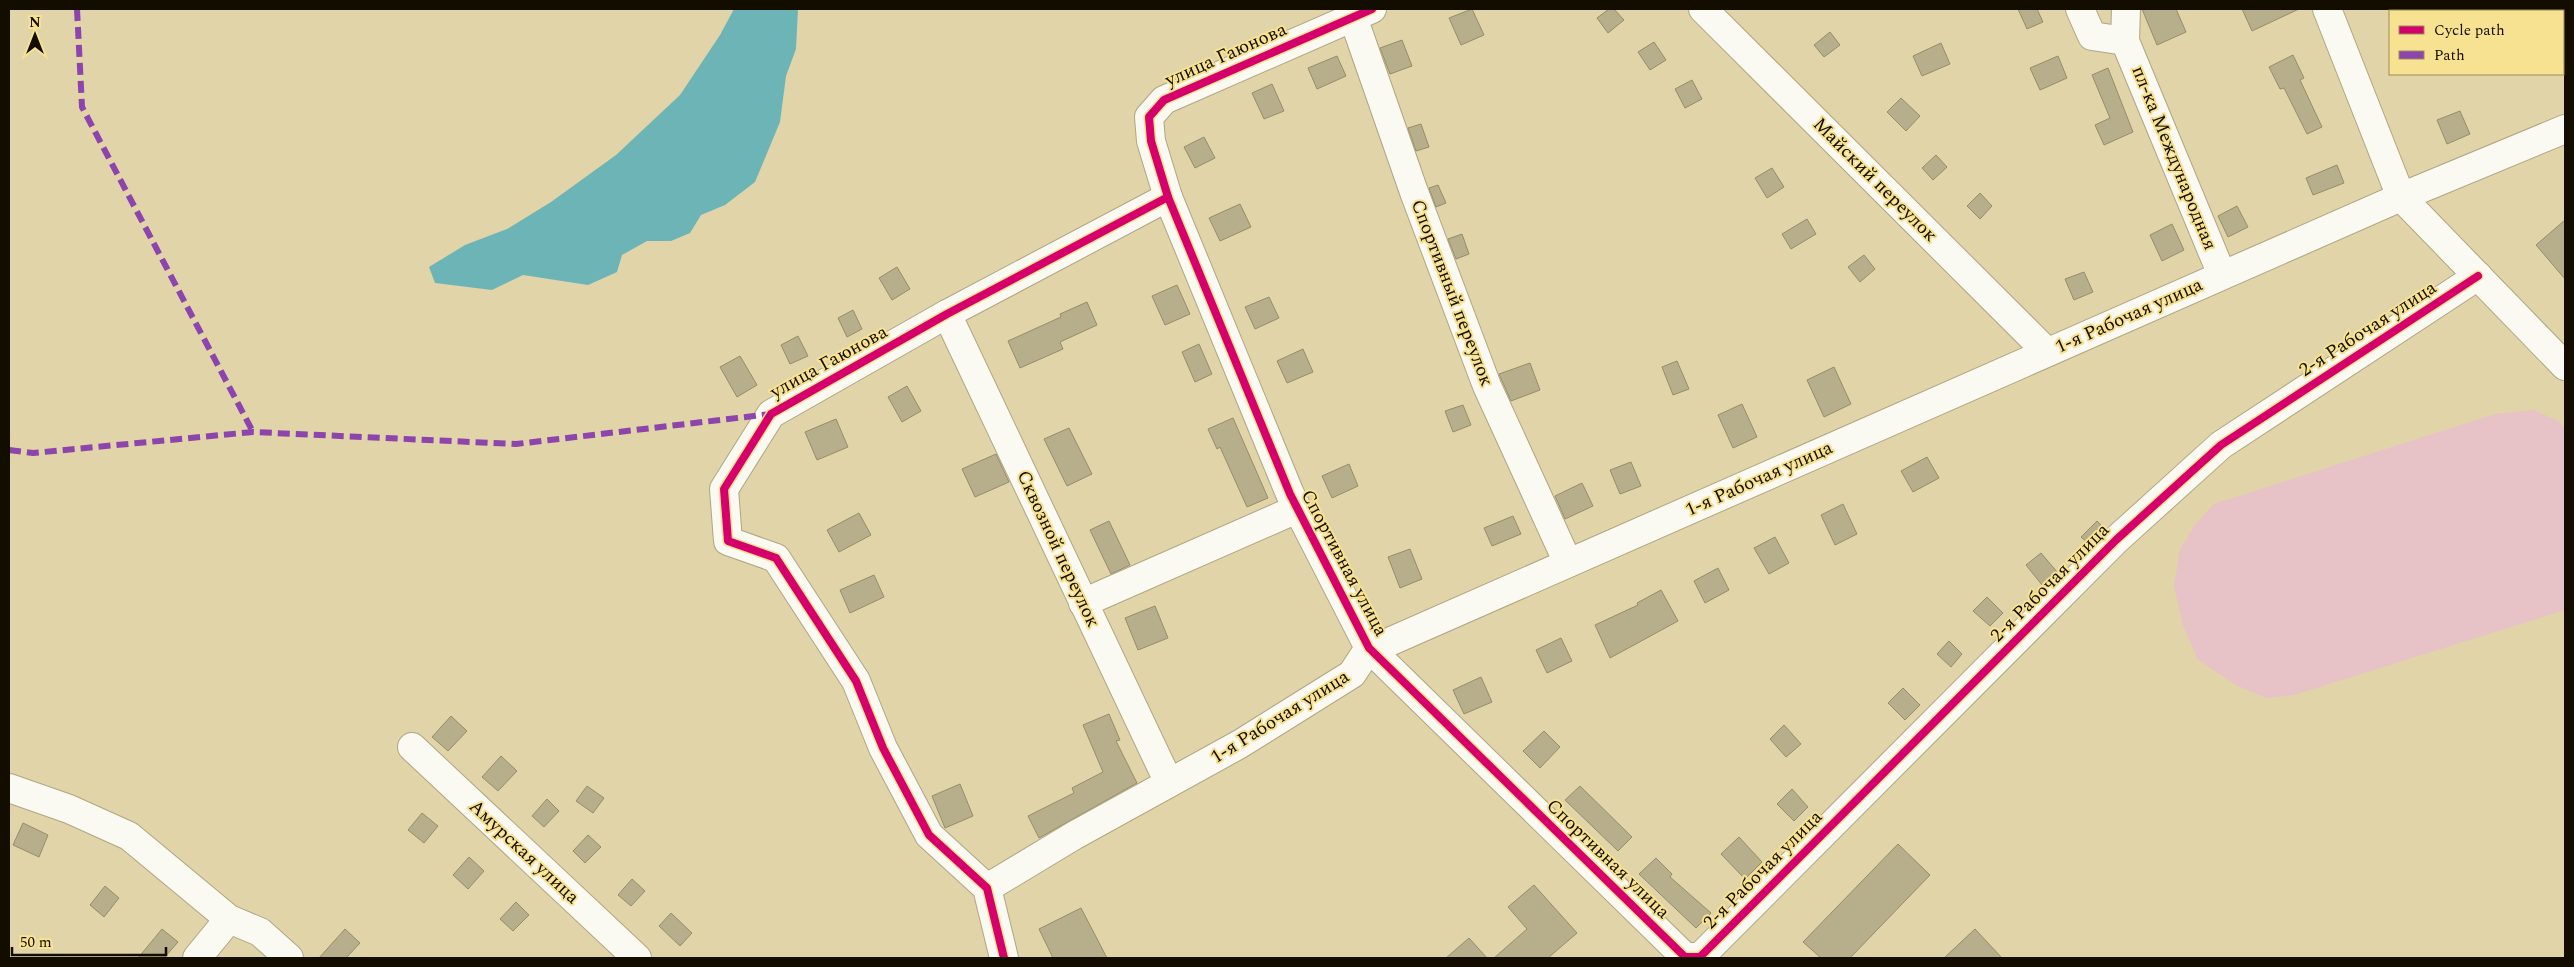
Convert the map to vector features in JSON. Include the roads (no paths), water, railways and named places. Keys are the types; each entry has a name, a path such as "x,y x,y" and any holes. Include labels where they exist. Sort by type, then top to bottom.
{"street":[{"name":"Майский переулок","path":"1704,9 2047,352"},
{"path":"2080,9 2092,36 2125,41"},
{"name":"пл-ка Международная","path":"2126,9 2125,41 2222,275"},
{"path":"2327,9 2401,196 2565,366"},
{"name":"улица Гаюнова","path":"987,888 929,835 883,748 856,681 776,558 728,541 724,489 771,414 947,314 1168,196 1151,141 1150,117 1164,100 1362,13"},
{"name":"Спортивный переулок","path":"1362,13 1414,192 1486,386 1568,563"},
{"name":"1-я Рабочая улица","path":"987,888 1075,835 1240,744 1352,674 1369,648 1380,646 2401,196 2565,130"},
{"name":"Спортивная улица","path":"1168,196 1297,509 1369,648 1685,957"},
{"name":"2-я Рабочая улица","path":"1685,957 1700,957 2116,540 2221,445 2478,276"},
{"name":"Сквозной переулок","path":"947,314 1169,783"},
{"path":"1083,603 1297,509"},
{"name":"Амурская улица","path":"412,747 637,958"},
{"path":"9,788 69,809 129,836 229,919 260,932 289,958"},
{"path":"987,888 1004,958"},
{"path":"197,958 229,919"}],"water":[{"path":"734,9 798,9 796,49 786,76 780,122 755,182 725,205 701,215 690,233 671,241 647,241 622,255 617,272 588,285 523,275 492,290 435,283 429,267 465,245 507,229 551,202 616,155 680,95 720,35"}]}
